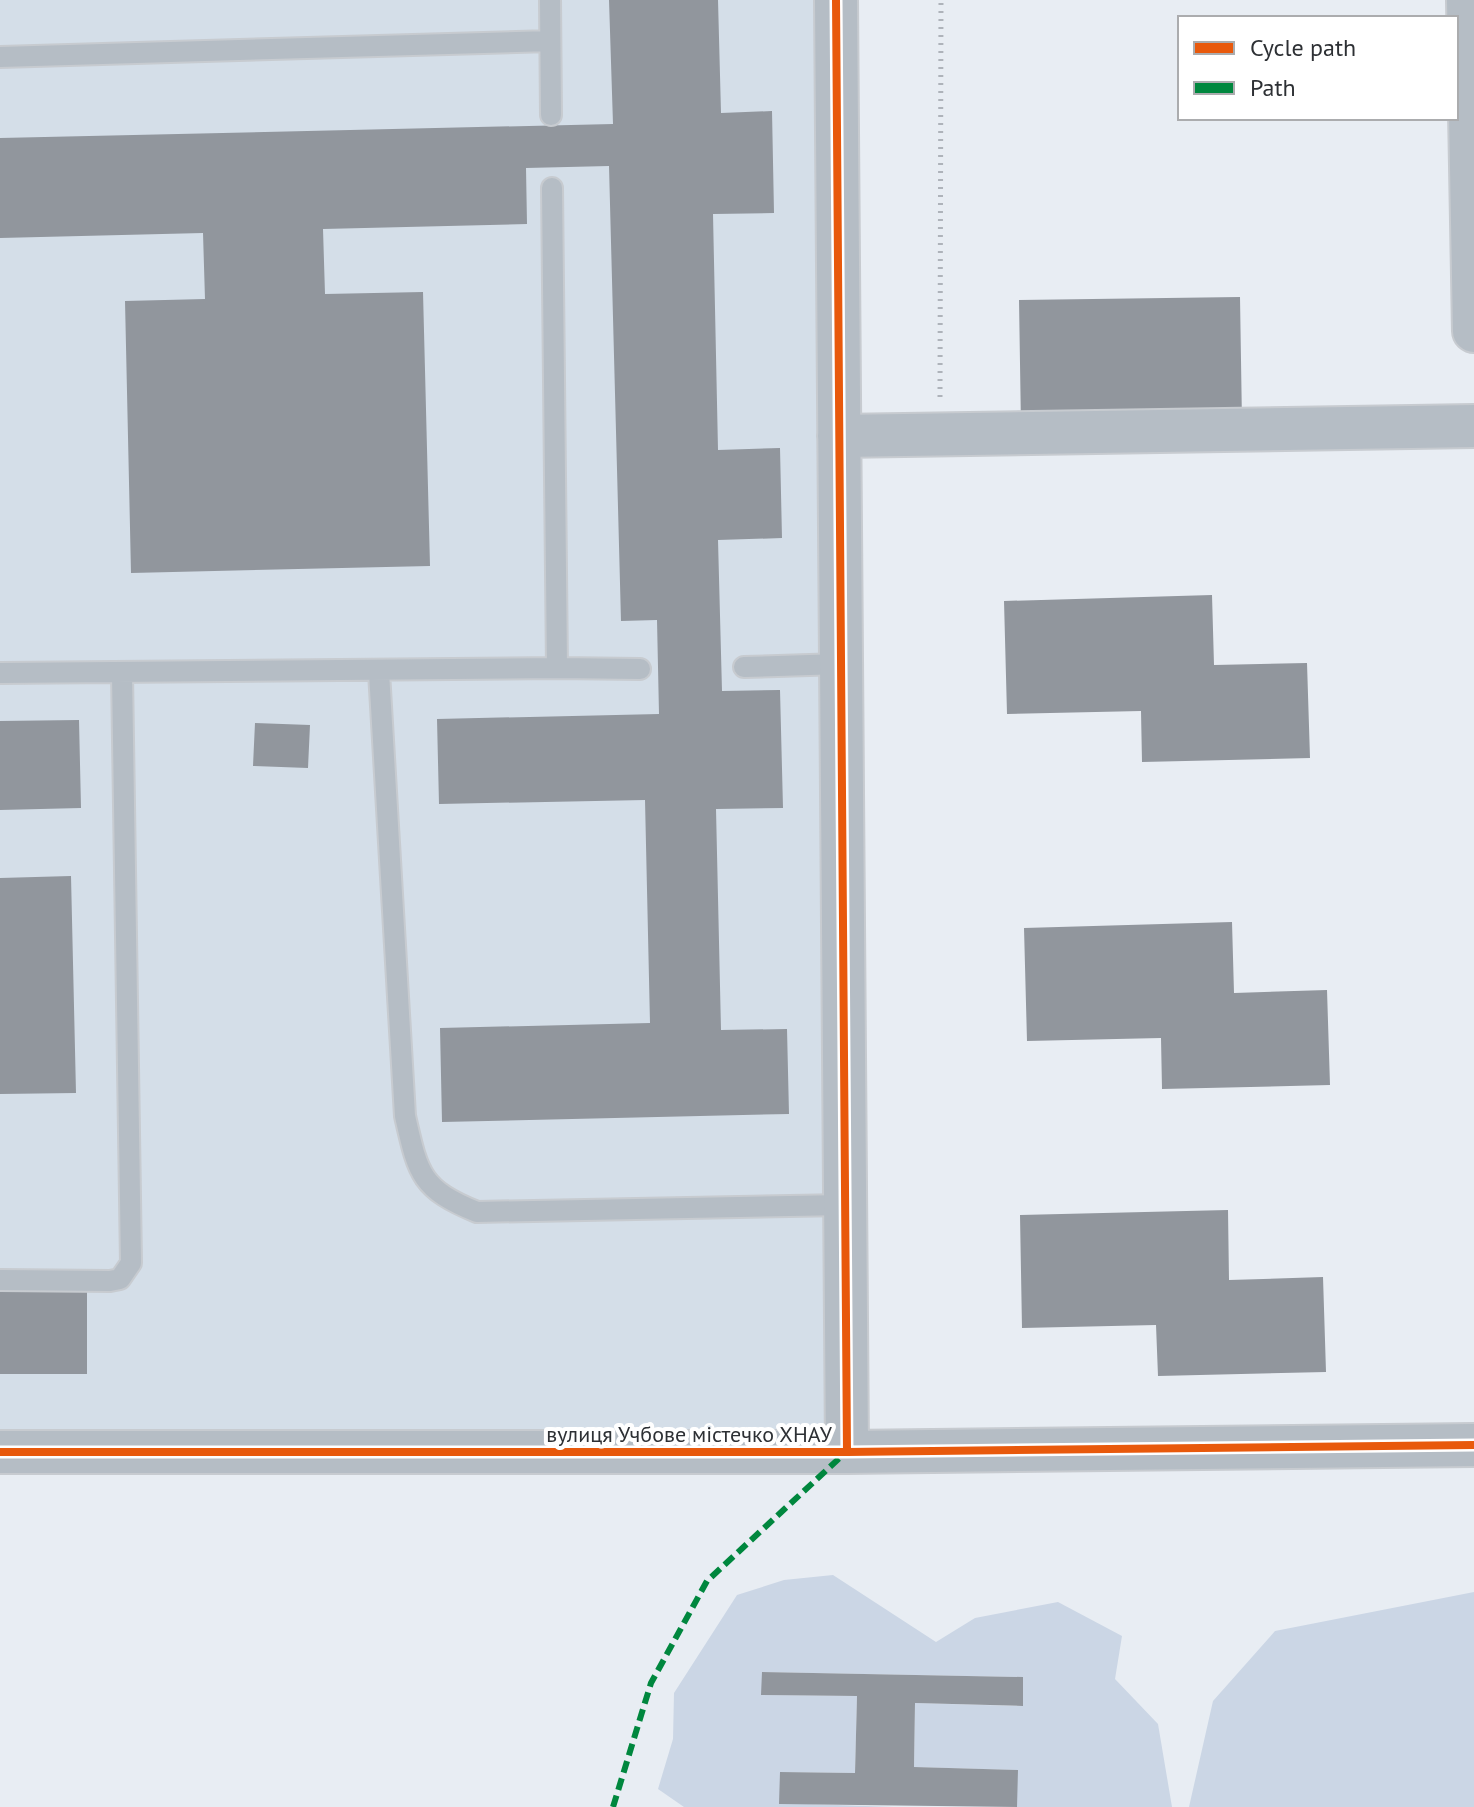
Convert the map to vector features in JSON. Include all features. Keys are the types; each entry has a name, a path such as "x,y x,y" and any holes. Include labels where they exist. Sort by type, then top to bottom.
{"street":[{"path":"836,0 847,1452"},
{"path":"1468,0 1474,331"},
{"path":"839,436 1474,426"},
{"name":"вулиця Учбове містечко ХНАУ","path":"0,1452 847,1452 1474,1445"}],"lane":[{"path":"550,0 551,115"},
{"path":"0,57 550,41"},
{"path":"552,188 557,668"},
{"path":"744,667 841,664"},
{"path":"0,673 640,669"},
{"path":"379,672 405,1116 417,1168 444,1198 477,1212 845,1205"},
{"path":"0,1280 110,1281 120,1279 131,1263 122,674"}],"path":[{"path":"939,434 941,0"}],"shaded area":[{"path":"0,0 836,0 847,1452 0,1453"},
{"path":"833,1575 936,1642 975,1618 1058,1602 1122,1636 1115,1679 1158,1724 1172,1807 1017,1807 1017,1770 914,1767 915,1703 1022,1706 1023,1677 762,1672 762,1695 857,1696 855,1773 780,1772 780,1803 894,1807 684,1807 658,1789 673,1739 674,1693 737,1595 784,1580"},
{"path":"1474,1592 1474,1807 1189,1807 1213,1701 1275,1631"}],"building":[{"path":"609,0 718,0 721,113 772,111 774,213 713,214 718,450 780,448 782,538 718,540 722,691 780,690 783,808 716,809 721,1030 787,1029 789,1114 442,1122 440,1028 650,1023 645,800 439,804 437,719 659,714 657,620 621,621 609,166 526,168 527,224 323,229 325,294 423,292 430,566 131,573 125,301 205,299 203,233 0,238 0,138 613,124"},
{"path":"1240,297 1242,423 1021,427 1019,300"},
{"path":"1212,595 1214,665 1307,663 1310,758 1142,762 1141,711 1007,714 1004,601"},
{"path":"79,720 81,808 0,810 0,721"},
{"path":"255,723 310,725 308,768 253,766"},
{"path":"71,876 76,1093 0,1094 0,878"},
{"path":"1232,922 1234,993 1327,990 1330,1085 1162,1089 1161,1038 1027,1041 1024,928"},
{"path":"1228,1210 1229,1280 1323,1277 1326,1372 1158,1376 1156,1325 1022,1328 1020,1215"},
{"path":"0,1285 87,1285 87,1374 0,1374"},
{"path":"762,1672 1023,1677 1023,1706 915,1703 914,1767 1018,1770 1017,1807 779,1804 780,1772 855,1773 857,1696 761,1695"}],"marked path":[{"path":"613,1807 651,1683 707,1581 846,1452"}],"cycle path":[{"path":"836,0 847,1452"},
{"path":"0,1452 847,1452 1474,1445"}]}
